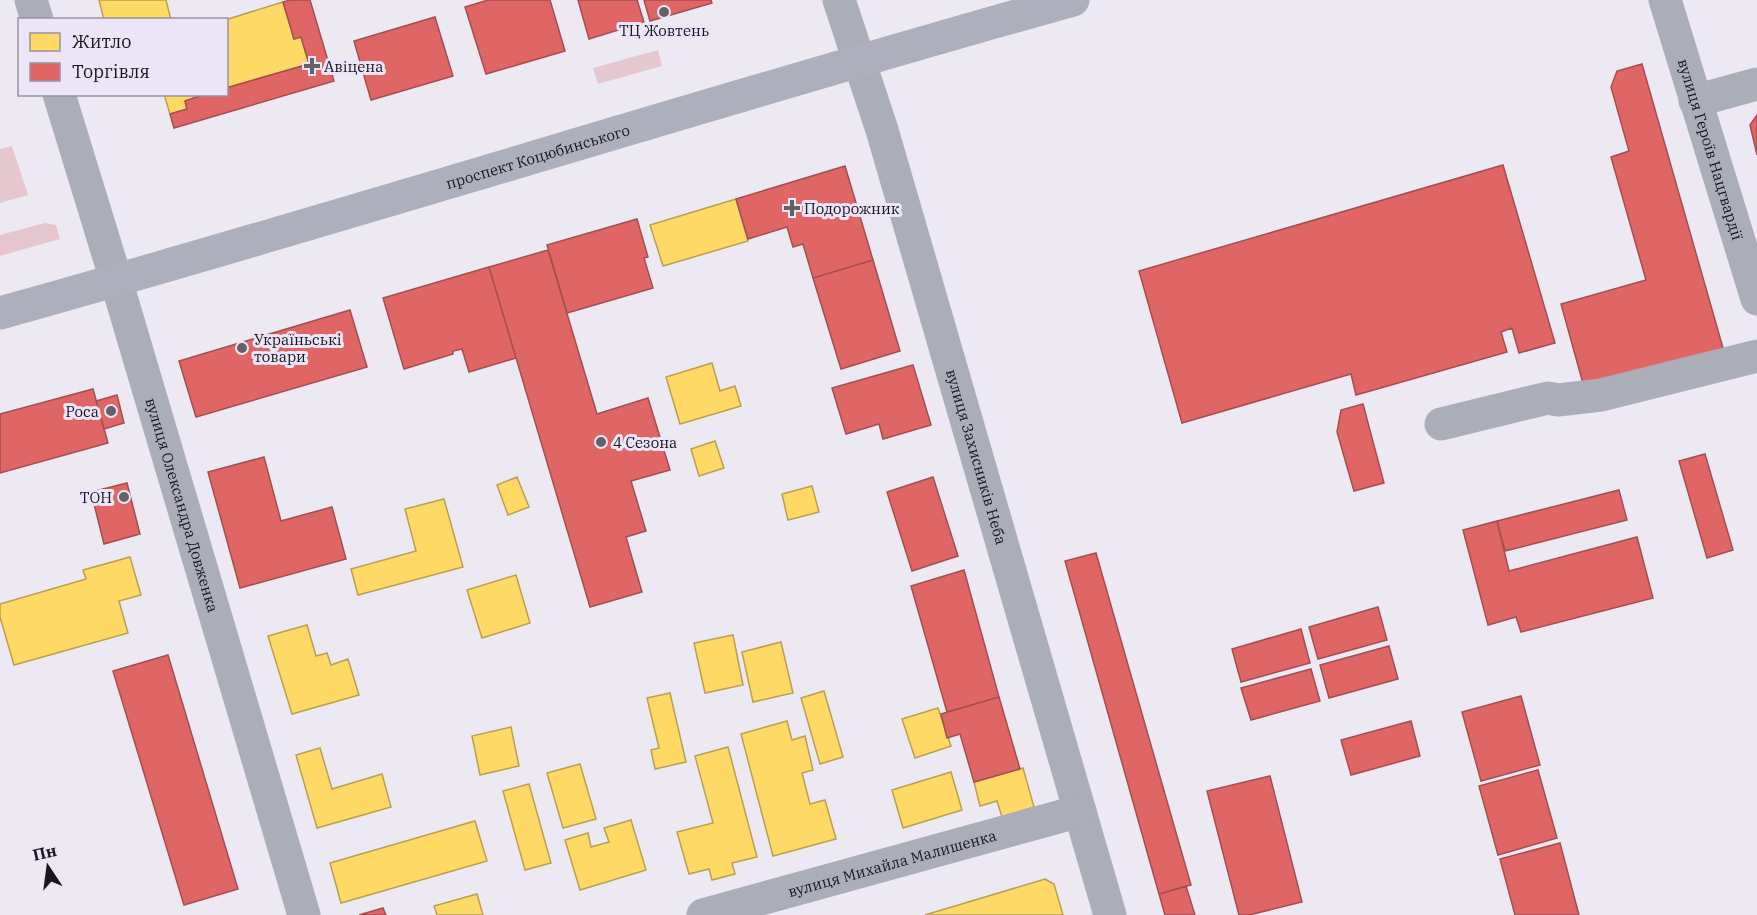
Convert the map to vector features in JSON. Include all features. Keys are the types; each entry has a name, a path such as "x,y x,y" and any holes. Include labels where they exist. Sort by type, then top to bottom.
{"main road":[{"name":"проспект Коцюбинського","path":"0,313 859,60 1073,0"}],"street":[{"path":"31,0 36,18"},
{"name":"вулиця Захисників Неба","path":"839,0 886,141 1110,915"},
{"name":"вулиця Героїв Нацгвардії","path":"1665,0 1757,299"},
{"path":"1695,101 1757,84"},
{"name":"вулиця Олександра Довженка","path":"61,96 304,915"},
{"path":"1441,424 1548,398 1558,400 1601,395 1757,356"},
{"name":"вулиця Михайла Малишенка","path":"704,915 1080,811"}],"shaded area":[{"path":"658,50 662,66 598,84 593,68"},
{"path":"12,146 28,195 0,203 0,149"},
{"path":"45,223 56,225 60,239 0,256 0,235"}],"building: Житло":[{"path":"99,0 166,0 170,18 104,18"},
{"path":"283,2 294,39 301,37 309,64 228,87 228,19"},
{"path":"165,96 200,96 185,101 187,109 170,114"},
{"path":"736,199 748,241 663,266 650,225"},
{"path":"712,363 720,391 735,386 741,406 680,424 666,377"},
{"path":"715,441 724,468 699,476 691,449"},
{"path":"517,477 529,507 508,515 497,485"},
{"path":"812,486 819,512 788,520 782,494"},
{"path":"444,499 463,567 358,595 351,569 416,551 405,509"},
{"path":"130,557 141,595 119,601 128,633 14,665 0,617 0,604 86,579 83,570"},
{"path":"516,575 530,623 482,638 467,590"},
{"path":"307,625 316,656 327,653 331,665 348,659 359,695 292,714 268,636"},
{"path":"733,635 743,685 705,693 694,643"},
{"path":"781,642 793,693 753,702 742,652"},
{"path":"824,691 843,757 820,764 801,698"},
{"path":"670,693 686,762 655,769 651,750 659,748 647,698"},
{"path":"938,708 951,746 915,758 902,719"},
{"path":"787,721 792,740 805,736 813,770 802,773 810,804 825,800 836,839 773,856 741,734"},
{"path":"511,727 519,766 480,775 472,736"},
{"path":"728,747 757,857 732,863 735,874 712,880 709,869 689,874 677,832 713,823 695,756"},
{"path":"320,748 332,789 382,774 391,807 317,828 296,755"},
{"path":"580,764 596,819 563,828 547,773"},
{"path":"1023,768 1034,807 1002,817 997,801 980,806 974,782"},
{"path":"951,772 962,810 903,828 892,790"},
{"path":"529,784 551,863 525,870 503,791"},
{"path":"631,820 646,870 580,890 565,840 588,833 591,847 609,842 604,828"},
{"path":"475,821 487,861 341,903 330,863"},
{"path":"1045,879 1054,884 1063,915 925,915"},
{"path":"477,894 483,915 437,915 434,906"}],"building: Торгівля":[{"path":"310,0 334,81 174,128 170,114 187,109 185,101 200,96 228,96 228,87 309,64 301,37 294,39 283,2"},
{"path":"488,0 550,0 565,51 486,74 465,7"},
{"path":"578,0 637,0 644,22 589,39"},
{"name":"ТЦ Жовтень","path":"644,0 711,0 712,3 650,21"},
{"path":"435,17 453,76 371,100 354,41"},
{"path":"1642,64 1723,348 1584,387 1561,304 1646,280 1611,157 1629,151 1611,87 1617,71"},
{"path":"1757,115 1757,155 1750,125"},
{"path":"1503,165 1555,343 1519,353 1512,328 1501,332 1507,352 1356,395 1351,374 1182,423 1139,271"},
{"path":"845,166 873,260 813,278 803,244 793,247 787,227 748,239 736,199"},
{"path":"637,219 648,257 644,258 653,288 567,313 547,245"},
{"name":"4 Сезона","path":"548,250 597,414 648,398 670,470 631,481 646,531 626,537 642,592 590,607 489,267"},
{"path":"873,260 900,351 841,369 813,278"},
{"path":"489,267 516,358 469,372 462,349 404,369 383,298"},
{"path":"350,310 367,367 196,417 179,361"},
{"path":"913,365 931,425 883,439 879,424 846,434 832,388"},
{"path":"93,389 108,443 0,473 0,414"},
{"path":"117,395 124,423 104,429 96,401"},
{"path":"1363,404 1384,483 1354,491 1337,432 1341,410"},
{"path":"1705,454 1733,550 1707,558 1679,461"},
{"path":"264,457 281,521 332,507 346,559 240,588 208,472"},
{"path":"933,477 958,556 912,571 887,492"},
{"path":"127,483 140,534 104,544 91,492"},
{"path":"1619,490 1627,520 1505,551 1497,521"},
{"path":"1497,521 1509,571 1637,537 1653,598 1521,632 1516,617 1488,625 1463,530"},
{"path":"1096,553 1191,885 1159,894 1065,561"},
{"path":"964,570 999,697 947,712 911,586"},
{"path":"1378,607 1387,640 1318,659 1309,627"},
{"path":"1301,629 1310,663 1241,682 1232,649"},
{"path":"1389,646 1398,679 1329,698 1320,665"},
{"path":"168,655 238,889 184,905 113,671"},
{"path":"1311,669 1320,701 1251,720 1241,688"},
{"path":"1521,696 1540,765 1481,781 1462,712"},
{"path":"999,697 1020,769 974,782 960,734 947,738 941,714"},
{"path":"1411,721 1420,756 1351,775 1341,740"},
{"path":"1538,770 1557,838 1498,855 1479,786"},
{"path":"1270,776 1302,902 1249,915 1239,915 1207,791"},
{"path":"1560,843 1579,915 1515,915 1500,859"},
{"path":"1186,886 1195,915 1165,915 1159,894"},
{"path":"383,908 386,915 359,915"}],"place":[{"name":"ТЦ Жовтень","path":"664,12"},
{"name":"Авіцена","path":"312,66"},
{"name":"Подорожник","path":"792,208"},
{"name":"Україньські товари","path":"242,348"},
{"name":"Роса","path":"111,411"},
{"name":"4 Сезона","path":"601,442"},
{"name":"ТОН","path":"124,497"}]}
